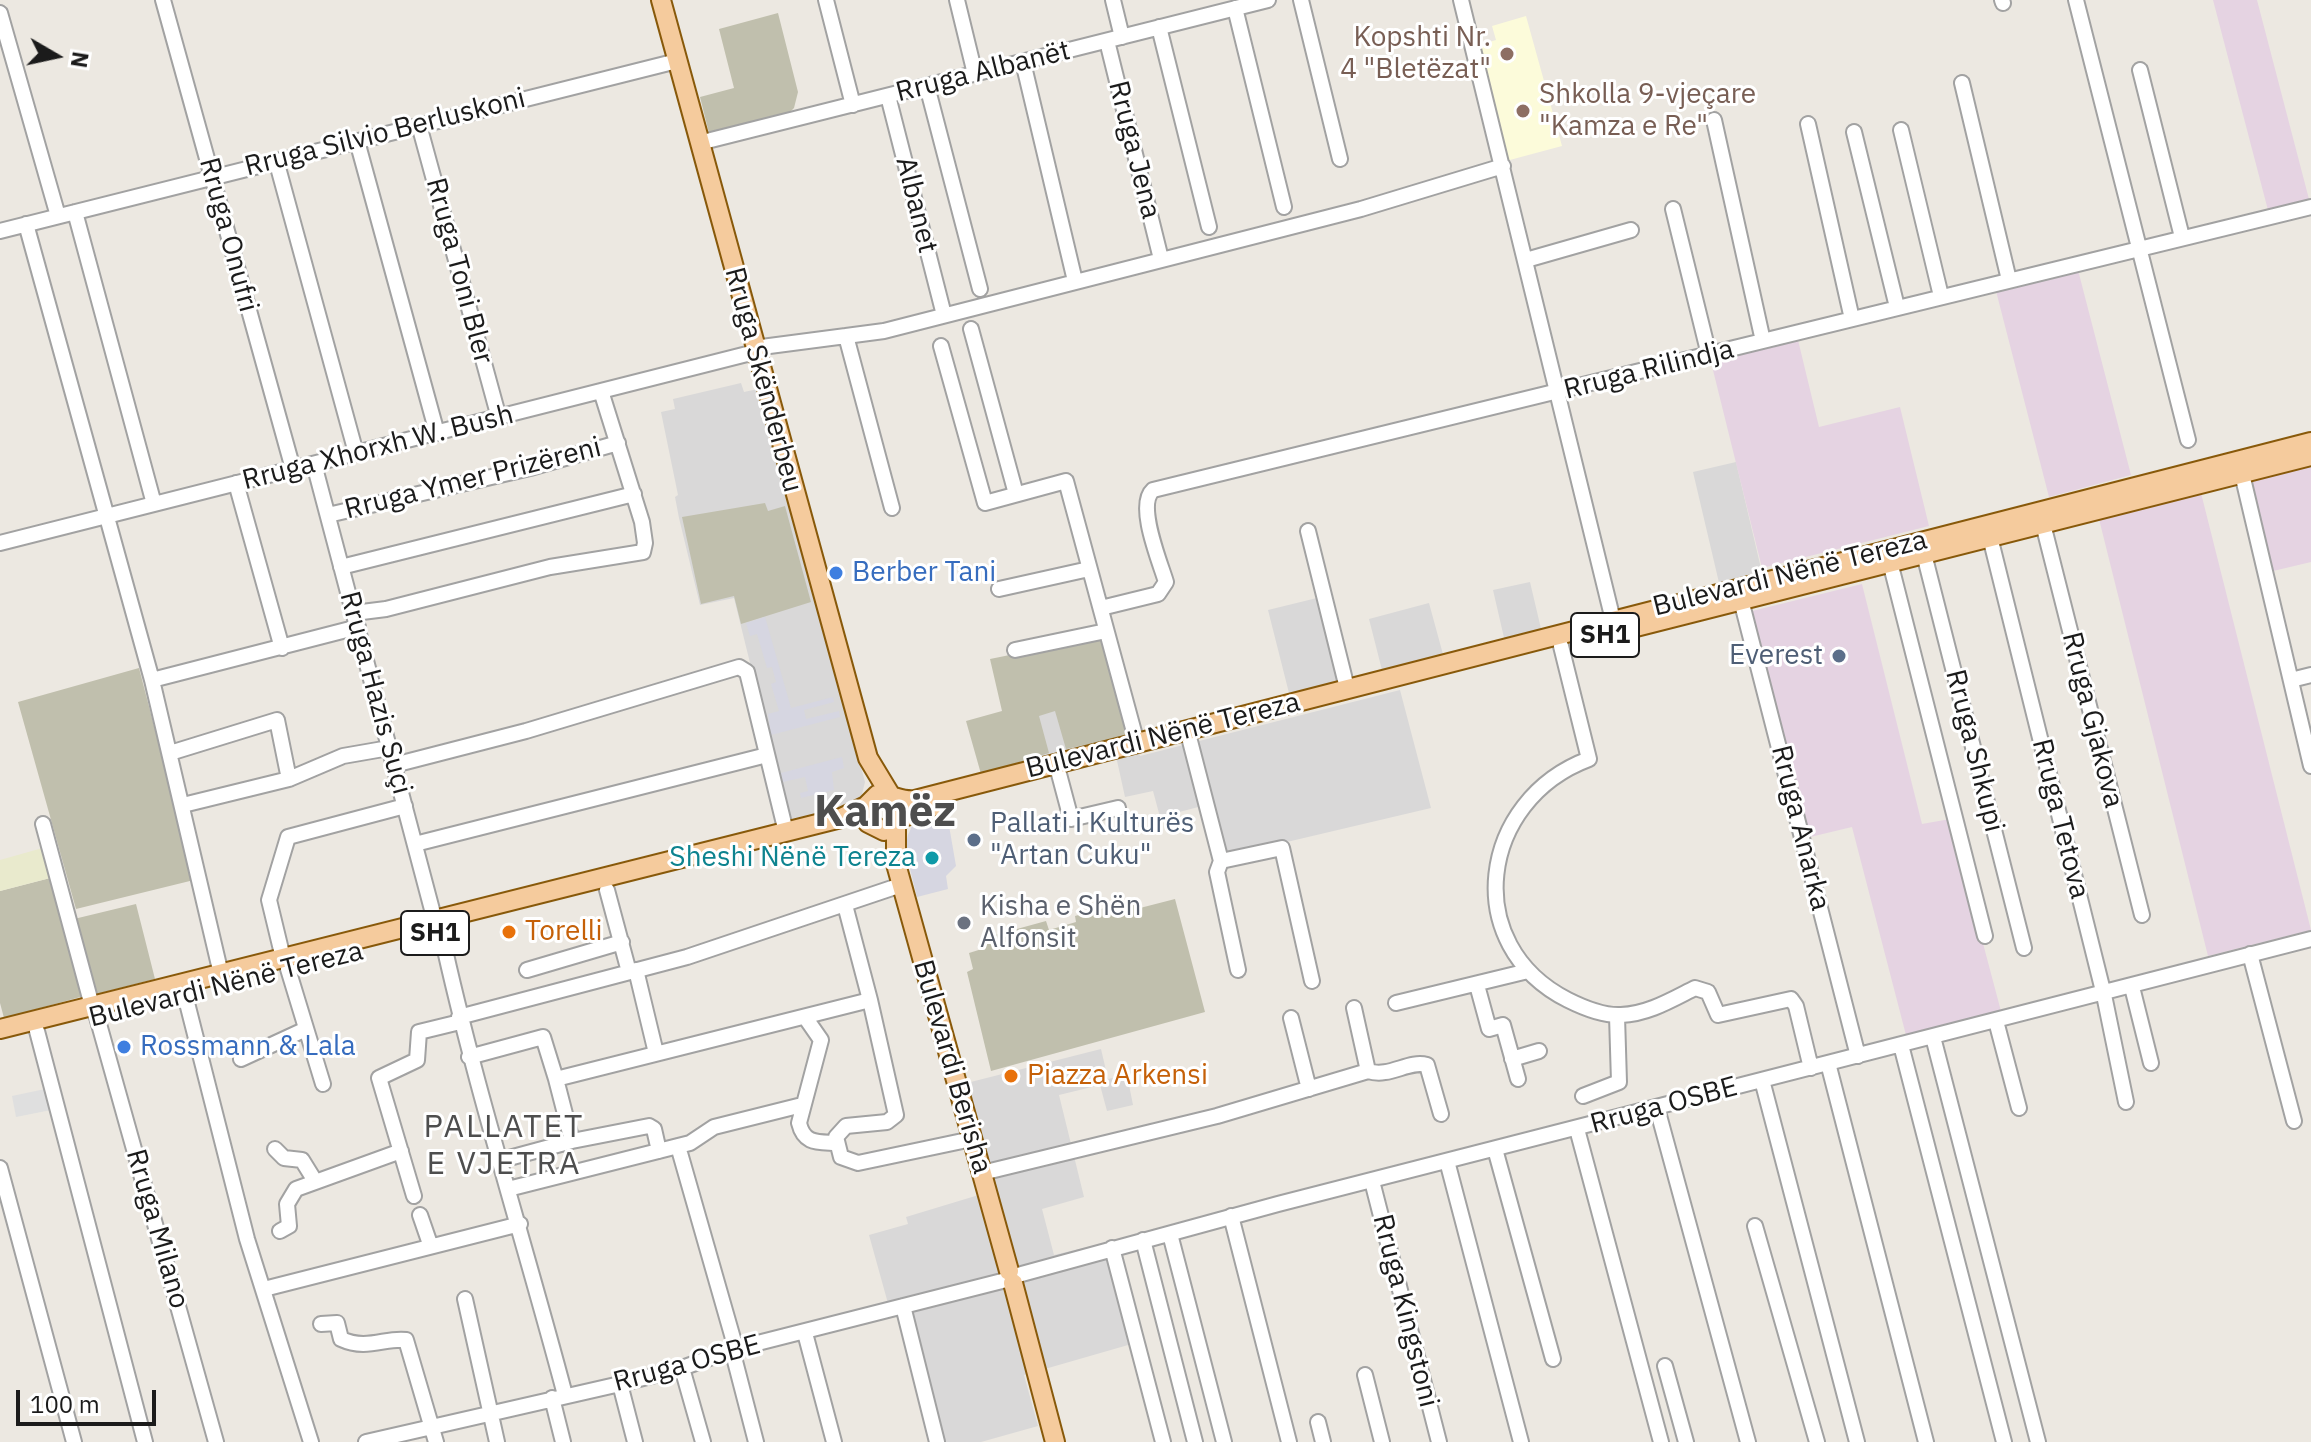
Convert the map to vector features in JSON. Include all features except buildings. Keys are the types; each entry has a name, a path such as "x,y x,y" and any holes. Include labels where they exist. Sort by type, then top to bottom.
{"main road":[{"name":"Rruga Skënderbeu","path":"661,0 754,350 868,758 896,810"},
{"name":"Bulevardi Nënë Tereza","path":"896,810 1059,774 1347,688 2311,442"},
{"name":"Bulevardi Nënë Tereza","path":"438,926 873,828 888,831 896,810 915,800 1139,748 1190,741 2311,456"},
{"name":"Rruga Skënderbeu","path":"868,758 868,803"},
{"name":"Bulevardi Nënë Tereza","path":"0,1029 185,995 285,964 841,818 877,795 896,810"},
{"path":"868,803 865,816 873,828"},
{"name":"Bulevardi Berisha","path":"896,810 896,864 901,885 1012,1277 1055,1442"},
{"name":"Bulevardi Berisha","path":"873,828 896,864"},
{"name":"Bulevardi Nënë Tereza","path":"0,1040 221,974 285,964"}],"street":[{"name":"Rruga Onufri","path":"163,0 293,469"},
{"path":"826,0 853,105"},
{"path":"957,0 975,74"},
{"name":"Rruga Jena","path":"1113,0 1115,39 1161,259"},
{"path":"1201,0 1205,16"},
{"name":"Rruga Albanët","path":"699,143 1268,0"},
{"path":"1301,0 1340,159"},
{"path":"1461,0 1613,620"},
{"path":"2076,0 2188,440"},
{"path":"1235,8 1284,207"},
{"path":"0,13 58,216"},
{"path":"1159,27 1209,227"},
{"name":"Rruga Silvio Berluskoni","path":"0,231 677,61"},
{"path":"1023,62 1075,281"},
{"path":"2140,70 2182,237"},
{"path":"1962,83 2009,280"},
{"path":"927,86 980,289"},
{"name":"Albanet","path":"888,96 944,315"},
{"path":"1714,120 1763,341"},
{"path":"1808,124 1852,319"},
{"name":"Rruga Toni Bler","path":"419,125 499,418"},
{"path":"1901,130 1941,296"},
{"path":"1854,132 1897,307"},
{"path":"357,141 437,433"},
{"path":"276,160 356,453"},
{"name":"Rruga Xhorxh W. Bush","path":"0,543 499,418 754,350 884,331 1361,209 1503,166"},
{"name":"Rruga Rilindja","path":"1101,608 1158,594 1166,582 1145,509 1147,496 1153,490 2311,207"},
{"path":"1673,209 1709,355"},
{"path":"75,212 154,504"},
{"path":"26,224 152,680 221,974"},
{"path":"1526,260 1631,230"},
{"path":"971,329 1016,494"},
{"path":"846,336 892,508"},
{"path":"941,346 983,500 988,503 1066,481 1139,748"},
{"path":"152,680 282,648 386,609 550,567 643,552 645,543 634,494 601,391"},
{"name":"Rruga Ymer Prizëreni","path":"328,515 530,468 618,443"},
{"name":"Rruga Hazis Suçi","path":"314,464 438,926 469,1057 498,1161 520,1224 558,1397 563,1442"},
{"path":"2242,474 2311,766"},
{"path":"236,483 282,648"},
{"path":"341,567 634,494"},
{"name":"Rruga Gjakova","path":"2043,524 2142,915"},
{"path":"1308,531 1347,688"},
{"name":"Rruga Tetova","path":"1990,537 2104,995 2126,1102"},
{"name":"Rruga Shkupi","path":"1924,554 2024,948"},
{"path":"1890,562 1985,936"},
{"path":"999,589 1089,569"},
{"name":"Rruga Anarka","path":"1741,600 1858,1056"},
{"path":"1015,650 1106,631"},
{"path":"1561,646 1589,759 1569,766 1536,789 1512,821 1496,870 1495,889 1502,924 1528,971 1537,982 1573,1003 1617,1016 1647,1011 1695,988 1708,992 1718,1015 1791,999 1796,1006 1811,1068"},
{"path":"394,765 526,731 739,667 747,672 786,832"},
{"path":"2291,680 2311,675"},
{"path":"170,753 277,720 289,779"},
{"path":"1190,741 1221,861 1217,872 1238,970"},
{"path":"183,805 289,779 343,756 389,748"},
{"path":"415,844 767,755"},
{"path":"1059,774 1071,819 1118,808"},
{"path":"323,1084 285,964 269,900 288,837 405,806"},
{"name":"Rruga Milano","path":"43,824 216,1442"},
{"path":"1221,861 1282,848 1312,981"},
{"path":"414,1196 379,1078 386,1072 417,1060 419,1032 749,938 901,885"},
{"path":"607,890 656,1053"},
{"path":"837,1148 846,1126 887,1122 896,1115 845,905"},
{"name":"Rruga OSBE","path":"366,1442 682,1368 734,1349 805,1333 1231,1216 2104,995 2311,939"},
{"path":"527,970 622,942"},
{"path":"2250,954 2294,1121"},
{"path":"1396,1003 1528,971"},
{"path":"1477,985 1489,1029 1503,1025 1518,1079"},
{"path":"2132,987 2151,1063"},
{"path":"185,995 247,1239 311,1442"},
{"path":"556,1079 870,1000"},
{"path":"1354,1008 1368,1071"},
{"path":"1583,1096 1619,1082 1617,1016"},
{"path":"805,1017 821,1040 799,1123 805,1138 837,1148 847,1161 858,1163 972,1139"},
{"path":"1291,1018 1309,1089"},
{"path":"1996,1021 2019,1108"},
{"path":"241,1059 306,1029"},
{"path":"37,1031 145,1442"},
{"path":"469,1057 543,1037 572,1141"},
{"path":"1933,1037 2038,1442"},
{"path":"1901,1045 2004,1442"},
{"path":"1512,1059 1539,1051"},
{"path":"982,1173 1217,1116 1368,1071 1384,1074 1420,1063 1427,1065 1441,1114"},
{"path":"1828,1063 1926,1442"},
{"path":"1762,1080 1857,1442"},
{"path":"508,1189 690,1143 714,1127 802,1105"},
{"path":"1657,1108 1748,1442"},
{"path":"498,1161 572,1141 649,1126 654,1129 659,1151"},
{"path":"1577,1129 1661,1442"},
{"path":"678,1146 734,1349 756,1442"},
{"path":"275,1149 284,1158 302,1160 315,1181"},
{"path":"1495,1149 1553,1359"},
{"path":"280,1231 289,1226 287,1204 291,1194 315,1181 401,1151"},
{"path":"1447,1161 1521,1442"},
{"path":"0,1168 74,1442"},
{"name":"Rruga Kingstoni","path":"1372,1181 1439,1442"},
{"path":"420,1215 430,1244"},
{"path":"1231,1216 1289,1442"},
{"path":"264,1289 430,1244 520,1224"},
{"path":"1755,1226 1817,1442"},
{"path":"1170,1234 1224,1442"},
{"path":"1143,1240 1195,1442"},
{"path":"1112,1248 1163,1442"},
{"path":"465,1299 497,1442"},
{"path":"903,1306 937,1442"},
{"path":"321,1324 337,1323 341,1339 349,1343 376,1346 406,1340 436,1442"},
{"path":"805,1333 834,1442"},
{"path":"1665,1366 1686,1442"},
{"path":"682,1368 703,1442"},
{"path":"1365,1375 1382,1442"},
{"path":"620,1384 635,1442"},
{"path":"1318,1422 1323,1442"}],"shaded area":[{"path":"2213,0 2257,0 2310,203 2269,214"},
{"path":"778,13 798,92 794,108 789,113 709,133 700,97 734,88 719,29"},
{"name":"Shkolla 9-vjeçare \"Kamza e Re\"","path":"1526,16 1562,146 1506,161 1476,46 1496,40 1492,26"},
{"path":"2078,270 2131,475 2049,497 1996,291"},
{"path":"1798,340 1819,427 1900,407 1929,526 1762,568 1711,362"},
{"path":"741,383 744,392 758,389 865,782 861,798 854,805 790,825 734,598 700,605 679,518 675,497 678,495 661,412 675,409 673,399"},
{"path":"1736,462 1763,577 1720,587 1693,472"},
{"path":"2311,466 2311,562 2269,572 2248,481"},
{"path":"2201,493 2311,930 2208,956 2099,519"},
{"path":"765,503 768,511 785,506 811,602 741,624 734,596 701,604 682,517"},
{"path":"1530,582 1542,633 1505,642 1493,590"},
{"path":"1862,584 1922,824 1950,819 2002,1015 1907,1039 1852,827 1806,838 1748,612"},
{"path":"1321,597 1343,683 1290,697 1268,610"},
{"path":"1429,603 1444,658 1383,674 1369,619"},
{"path":"765,617 791,708 833,697 834,702 804,710 806,719 839,711 840,717 771,735 768,714 779,711 771,684 776,682 772,667 767,668 757,634 750,636 746,623"},
{"path":"1104,636 1131,735 1066,749 1055,711 1039,716 1049,753 981,774 966,721 1002,711 990,659"},
{"path":"1105,636 1140,756 1400,690 1431,808 1219,858 1206,805 1160,817 1153,791 1125,797 1114,747 983,780 968,723 1005,712 1002,660 1013,650"},
{"path":"139,668 194,880 76,909 18,702"},
{"path":"842,757 844,768 832,772 834,790 801,798 800,793 808,791 805,777 783,782 781,773"},
{"name":"Sheshi Nënë Tereza","path":"947,814 956,866 946,876 948,889 917,897 905,849 908,835 912,826"},
{"path":"46,847 54,877 0,891 0,860"},
{"path":"54,877 84,996 4,1018 0,1003 0,891"},
{"path":"1137,899 1140,908 1175,899 1205,1012 991,1071 967,972 973,969 969,953 985,948 984,938 1046,921 1049,930 1076,922 1075,916"},
{"path":"136,904 155,979 93,995 74,919"},
{"path":"1101,1049 1108,1079 1127,1075 1133,1105 1107,1111 1100,1085 1059,1095 1084,1197 1042,1209 1054,1255 1116,1240 1142,1341 1024,1375 1038,1426 981,1442 933,1442 899,1305 889,1307 869,1235 908,1224 906,1217 982,1194 951,1087"},
{"path":"45,1089 51,1110 16,1117 12,1096"}],"place":[{"name":"Kopshti Nr. 4 \"Bletëzat\"","path":"1507,54"},
{"name":"Shkolla 9-vjeçare \"Kamza e Re\"","path":"1523,111"},
{"name":"Berber Tani","path":"836,573"},
{"name":"Everest","path":"1839,656"},
{"name":"Pallati i Kulturës \"Artan Cuku\"","path":"974,840"},
{"name":"Sheshi Nënë Tereza","path":"932,858"},
{"name":"Kisha e Shën Alfonsit","path":"964,923"},
{"name":"Torelli","path":"509,932"},
{"name":"Rossmann & Lala","path":"124,1047"},
{"name":"Piazza Arkensi","path":"1011,1076"}],"district":[{"name":"Kamëz","path":"885,813"},
{"name":"PALLATET E VJETRA","path":"504,1146"}]}
